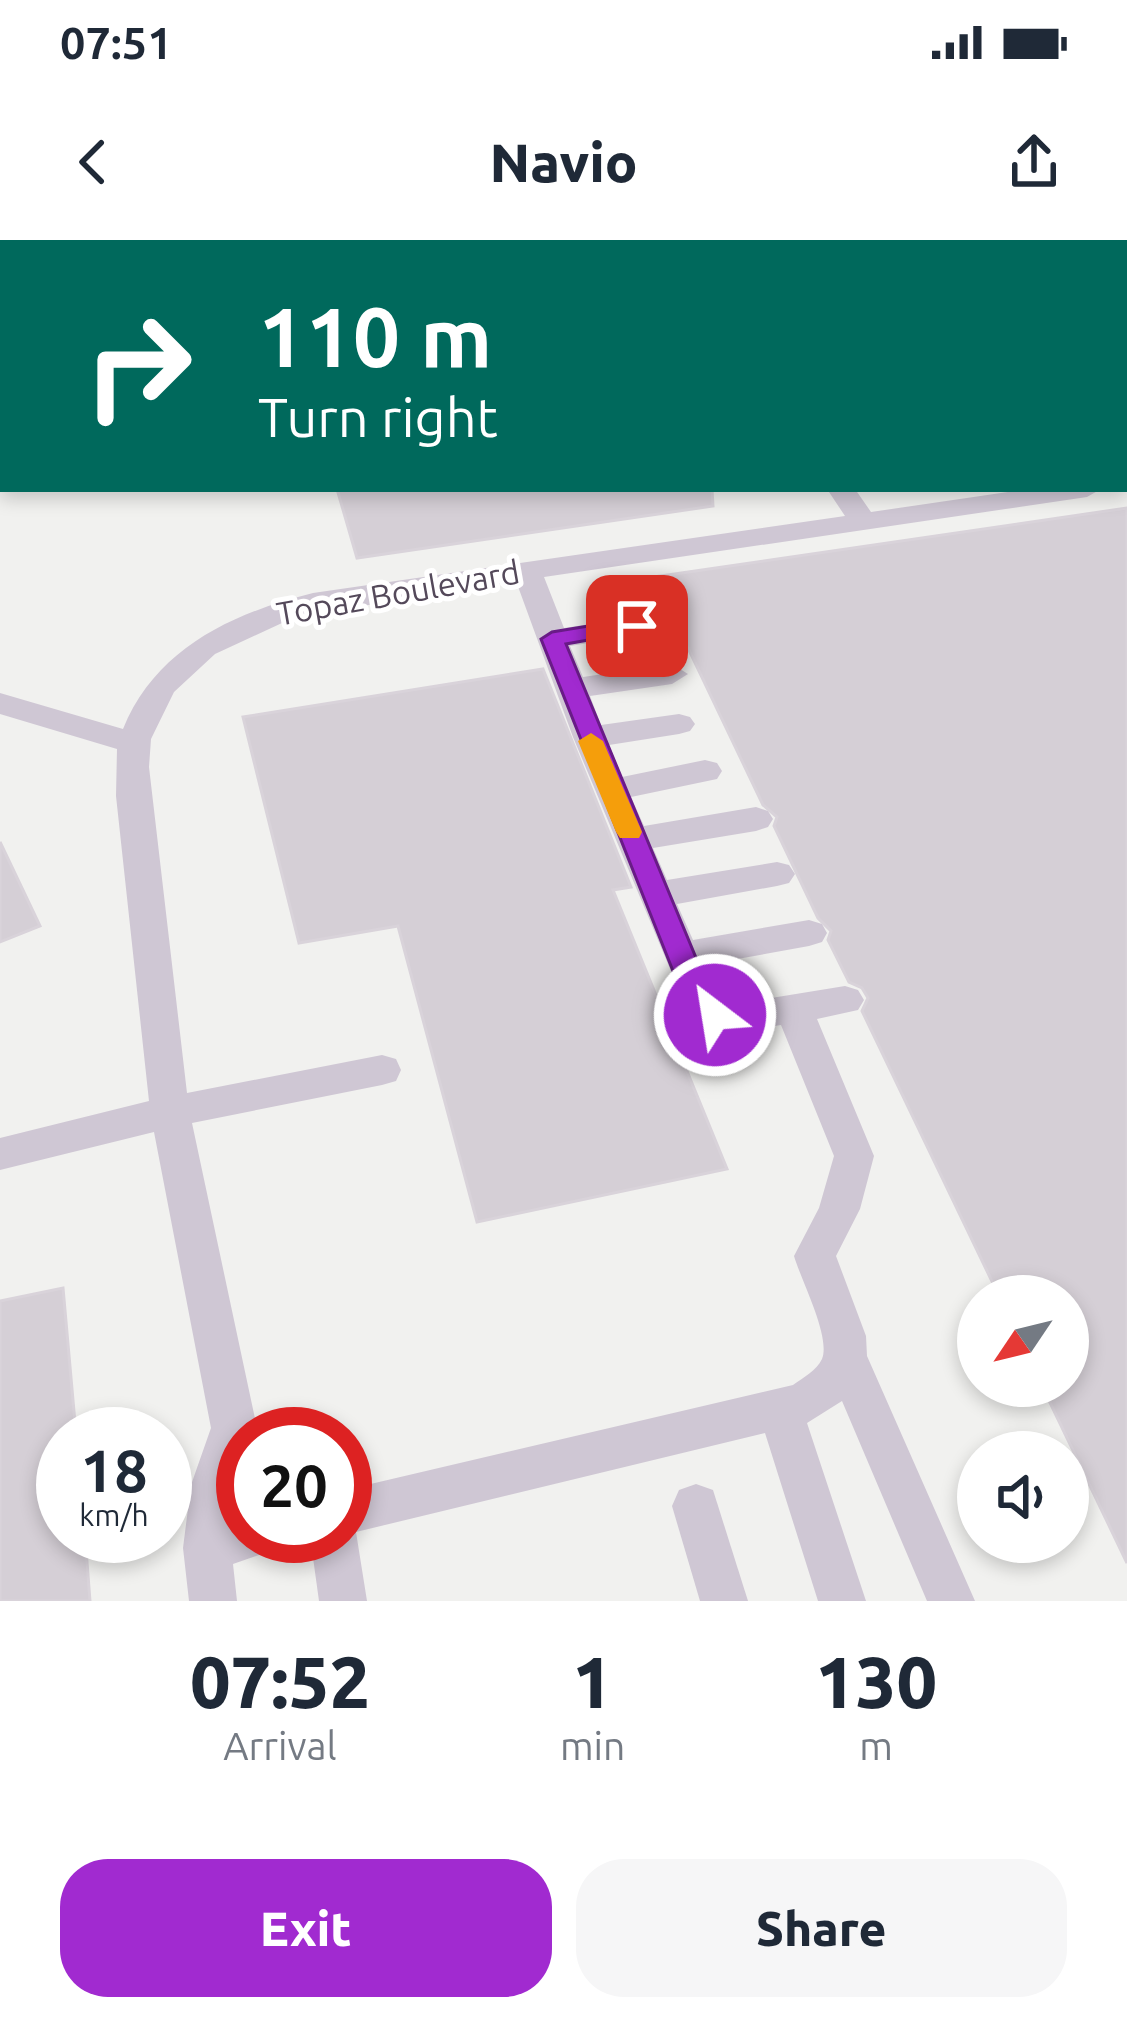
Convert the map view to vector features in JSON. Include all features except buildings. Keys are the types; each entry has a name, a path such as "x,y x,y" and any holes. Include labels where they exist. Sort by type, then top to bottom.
{"street":[{"path":"843,492 863,522"},
{"name":"Topaz Boulevard","path":"134,743 147,710 192,655 266,614 313,602 1067,492"},
{"path":"527,570 589,737 681,956 715,1015 736,1018 845,1000"},
{"path":"552,639 637,626"},
{"path":"571,689 672,674"},
{"path":"0,703 134,743 140,867 170,1112 233,1407"},
{"path":"589,737 679,724"},
{"path":"612,790 705,771"},
{"path":"633,840 756,819"},
{"path":"656,895 776,874"},
{"path":"681,956 809,933"},
{"path":"794,1009 851,1144 851,1175 814,1256 846,1338 848,1363 951,1601"},
{"path":"0,1154 170,1112 382,1070"},
{"path":"372,1506 805,1403 832,1387 848,1363"},
{"path":"780,1409 842,1601"},
{"path":"696,1506 724,1601"},
{"path":"213,1601 223,1563"},
{"path":"338,1563 343,1601"}],"slow traffic":[{"path":"591,741 629,832"}],"route":[{"path":"637,626 552,639 692,981 715,1015"}]}
